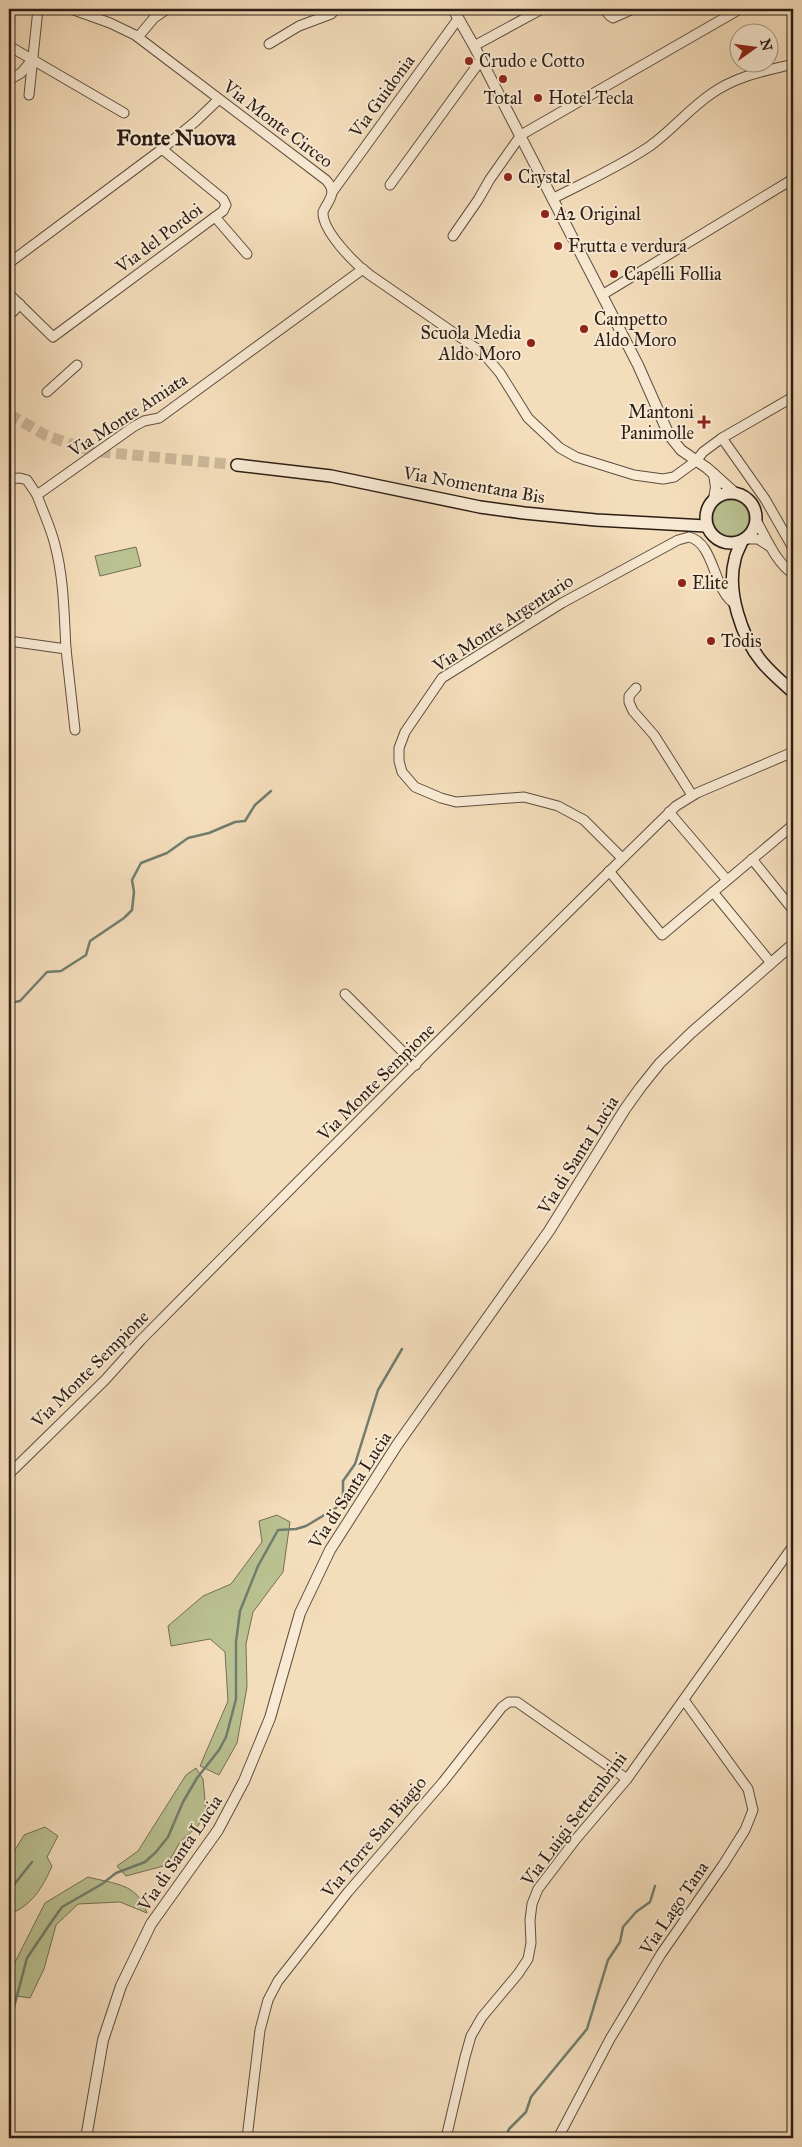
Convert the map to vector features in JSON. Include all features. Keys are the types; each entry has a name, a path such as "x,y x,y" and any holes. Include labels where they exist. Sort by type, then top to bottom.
{"main road":[{"name":"Via Nomentana Bis","path":"236,465 337,477 480,507 524,514 589,520 706,526"},
{"path":"733,572 735,559 744,540 751,534 756,520 754,508 746,498 734,493 720,495 714,499 706,511 706,526 713,537 727,544 744,540"},
{"path":"719,541 726,549 733,572 736,604 742,629 752,647 769,670 793,692"}],"street":[{"path":"29,95 38,9"},
{"name":"Via Monte Circeo","path":"71,9 110,23 138,37 218,100 323,178 333,191 332,199 323,212 325,224 363,269 478,348 496,367 528,418 551,441 567,453 639,476 663,479 676,476 722,438 793,396"},
{"path":"138,37 154,18 168,9"},
{"path":"269,44 300,26 331,14 336,9"},
{"path":"452,9 474,46 638,365 669,435 679,448 714,474 734,493"},
{"path":"474,46 542,9"},
{"path":"604,9 613,18 633,9"},
{"path":"453,236 520,135 740,9"},
{"name":"Via Guidonia","path":"333,191 458,19"},
{"path":"9,46 124,113"},
{"path":"9,80 20,73 32,60"},
{"path":"390,185 481,60"},
{"path":"552,199 643,150 719,88 749,75 793,64"},
{"path":"9,263 162,149 196,122 218,100"},
{"name":"Via del Pordoi","path":"20,304 53,337 225,209 224,201 162,149"},
{"path":"602,295 793,179"},
{"path":"215,217 247,254"},
{"name":"Via Monte Amiata","path":"37,495 133,427 144,421 159,418 363,269"},
{"path":"9,294 20,304 9,316"},
{"path":"47,392 77,365"},
{"path":"722,438 765,499 793,548"},
{"path":"714,474 716,487 714,499"},
{"path":"9,480 20,478 27,480 37,495 56,548 62,587 74,730"},
{"path":"756,520 769,546 785,567 793,574"},
{"name":"Via Monte Argentario","path":"622,858 584,820 558,806 524,797 456,802 415,788 404,776 400,766 399,751 404,735 442,678 562,603 678,540 690,537 700,542 726,596 736,604"},
{"path":"744,540 758,539 769,546"},
{"path":"9,641 66,649"},
{"path":"636,688 629,696 630,706 659,742 692,795"},
{"name":"Via Monte Sempione","path":"9,1474 105,1380 148,1333 494,985 669,812 692,795 793,752"},
{"path":"669,812 727,880"},
{"path":"609,872 662,935 793,825"},
{"path":"752,859 793,910"},
{"path":"713,892 771,963"},
{"name":"Via di Santa Lucia","path":"86,2138 103,2040 121,1986 151,1924 218,1830 244,1781 270,1718 300,1613 330,1550 397,1445 549,1232 640,1088 660,1064 687,1037 793,944"},
{"path":"345,994 416,1065"},
{"name":"Via Luigi Settembrini","path":"446,2138 466,2052 472,2036 482,2017 528,1959 531,1943 530,1915 535,1895 576,1839 627,1779 793,1546"},
{"name":"Via Lago Tana","path":"558,2138 618,2024 677,1929 723,1865 752,1816 752,1801 748,1789 684,1700"},
{"name":"Via Torre San Biagio","path":"248,2138 260,2030 268,2000 278,1982 348,1892 443,1782 502,1706 509,1702 517,1702 627,1779"}],"green space":[{"path":"731,500 738,501 744,505 748,511 748,525 744,531 738,535 731,536 724,535 718,531 714,525 713,518 714,511 718,505 724,501"},
{"path":"136,547 141,566 100,576 95,556"},
{"path":"277,1515 290,1522 283,1572 253,1612 246,1644 247,1687 237,1743 219,1775 200,1766 228,1701 225,1652 210,1639 171,1646 168,1626 203,1596 231,1584 262,1542 259,1521"},
{"path":"196,1768 203,1779 206,1811 198,1826 180,1842 167,1865 126,1876 117,1866 138,1851 186,1775"},
{"path":"45,1827 58,1836 47,1857 52,1866 45,1881 30,1901 17,1911 9,1914 9,1860 24,1835"},
{"path":"88,1877 124,1886 131,1890 143,1903 147,1913 120,1902 78,1904 56,1925 44,1969 30,1998 10,1995 13,1966 45,1903"}],"waterway":[{"path":"9,1003 20,1001 47,972 61,971 86,955 90,941 124,918 132,910 134,892 132,880 141,863 167,853 188,838 209,833 235,822 245,821 255,805 271,791"},
{"path":"9,2026 27,1958 62,1907 102,1884 116,1873 145,1862 156,1852 168,1837 183,1802 197,1778 219,1750 226,1737 236,1699 236,1642 240,1611 258,1566 278,1530 296,1529 306,1526 336,1508 343,1496 343,1481 355,1464 378,1390 402,1349"},
{"path":"9,1891 32,1862"},
{"path":"505,2138 509,2129 526,2112 531,2097 587,2029 608,1960 620,1942 623,1927 636,1912 650,1902 655,1886"}],"tunnel":[{"path":"9,414 45,435 91,451 237,465"}],"place":[{"name":"Crudo e Cotto","path":"469,61"},
{"name":"Total","path":"503,79"},
{"name":"Hotel Tecla","path":"538,98"},
{"name":"Crystal","path":"508,177"},
{"name":"A2 Original","path":"545,214"},
{"name":"Frutta e verdura","path":"558,246"},
{"name":"Capelli Follia","path":"614,274"},
{"name":"Campetto Aldo Moro","path":"584,329"},
{"name":"Scuola Media Aldo Moro","path":"531,343"},
{"name":"Mantoni Panimolle","path":"704,422"},
{"name":"Elite","path":"682,583"},
{"name":"Todis","path":"711,641"}],"district":[{"name":"Fonte Nuova","path":"176,137"}]}
